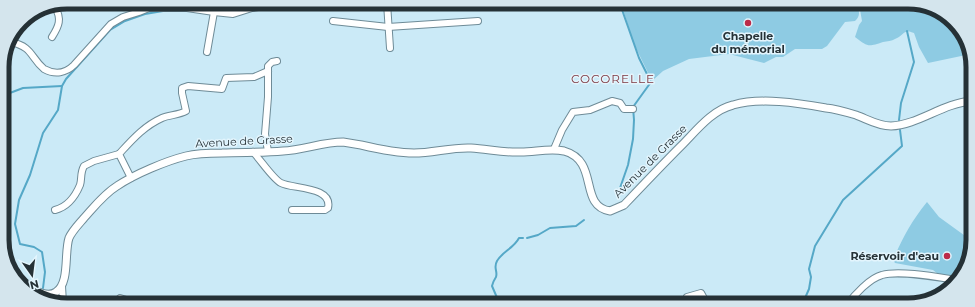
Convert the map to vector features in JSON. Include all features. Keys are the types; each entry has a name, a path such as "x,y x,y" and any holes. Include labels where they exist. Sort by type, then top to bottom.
{"main road":[{"name":"Avenue de Grasse","path":"62,286 65,278 69,237 101,199 116,186 131,178 186,156 201,153 284,152 344,142 398,152 414,153 460,148 472,148 507,153 554,150 571,154 577,158 586,173 594,203 598,208 610,211 624,204 702,125 717,112 733,104 745,102 768,102 827,108 855,115 881,125 889,126 906,123 955,104 966,103"},
{"path":"41,292 47,294 55,293 62,286"}],"street":[{"path":"14,43 26,47 44,69 48,71 65,71 74,65 111,24 123,17 146,9"},
{"path":"194,9 233,14 249,9"},
{"path":"387,9 390,48"},
{"path":"52,38 59,26 60,17 56,10"},
{"path":"207,52 214,12"},
{"path":"334,21 388,27 478,21"},
{"path":"268,151 265,134 268,97 268,66 272,62 277,61"},
{"path":"55,210 68,204 80,184 80,175 84,166 94,161 119,154 132,138 149,126 163,118 186,111 182,88 188,86 222,89 226,78 254,77 268,71"},
{"path":"554,150 562,130 574,112 590,110 612,101 620,103 624,109 632,109"},
{"path":"254,152 280,182 311,189 327,198 330,203 328,208 325,210 292,210"},
{"path":"119,154 131,178"},
{"path":"854,298 866,285 881,275 898,274 950,279"},
{"path":"62,286 63,298"},
{"path":"687,297 701,293 704,298"}],"shaded area":[{"path":"623,9 858,9 859,13 855,21 845,22 827,46 822,49 795,49 783,57 776,57 764,63 729,54 689,59 663,71 652,81 634,44"},
{"path":"860,9 916,9 930,13 946,23 952,29 960,41 965,55 928,63 919,47 914,33 908,31 898,38 874,45 868,45 855,37 862,21"},
{"path":"927,202 939,217 966,237 966,248 962,262 954,276 938,274 933,270 895,263 893,260 900,244 916,216"}],"waterway":[{"path":"620,188 628,165 633,139 633,107 651,82 639,58 622,9"},
{"path":"43,288 45,272 42,252 34,247 20,244 15,224 19,200 30,175 43,133 58,110 62,86 66,79 110,30 125,21 145,14 163,11"},
{"path":"899,120 901,103 914,62 907,31"},
{"path":"9,93 23,88 62,86"},
{"path":"805,298 809,289 811,277 809,269 815,246 843,200 902,146 900,130"},
{"path":"527,238 538,235 550,228 576,226 584,220"},
{"path":"497,298 492,286 496,277 496,263 519,238 523,238"}],"place":[{"name":"Chapelle du mémorial","path":"748,23"},
{"name":"Réservoir d'eau","path":"947,256"}],"district":[{"name":"COCORELLE","path":"613,78"}]}
